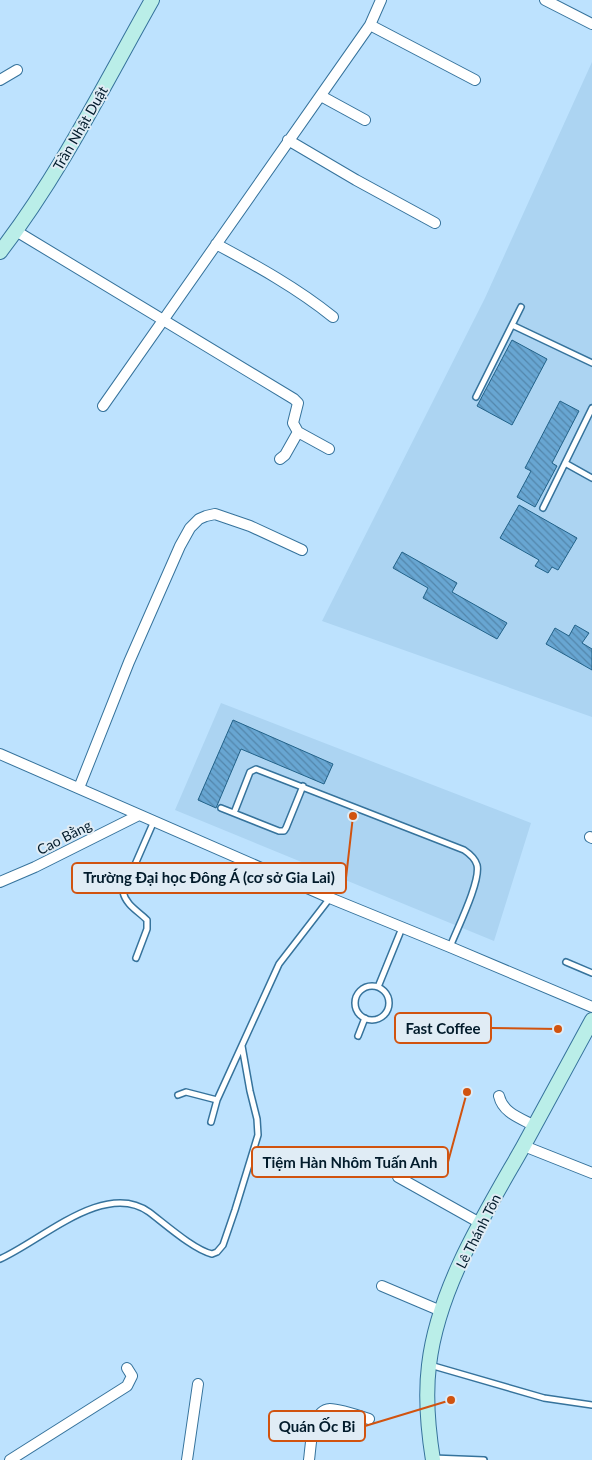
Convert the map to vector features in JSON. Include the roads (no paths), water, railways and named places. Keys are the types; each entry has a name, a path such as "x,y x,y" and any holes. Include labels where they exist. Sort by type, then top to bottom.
{"main road":[{"name":"Trần Nhật Duật","path":"0,252 63,159 152,0"},
{"name":"Lê Thánh Tôn","path":"433,1459 427,1398 429,1365 441,1311 480,1223 592,1020"}],"street":[{"path":"103,406 370,25 381,0"},
{"path":"546,0 566,4 592,24"},
{"path":"370,25 475,80"},
{"path":"0,80 17,70"},
{"path":"320,96 366,120"},
{"path":"288,140 435,223"},
{"path":"16,231 294,399 298,403 293,423 298,432 329,449"},
{"path":"216,244 293,288 333,316"},
{"path":"280,459 285,455 298,432"},
{"path":"79,788 129,662 180,546 190,528 199,519 216,514 250,526 302,550"},
{"path":"0,754 330,898 592,1007"},
{"name":"Cao Bằng","path":"0,882 35,867 139,815"},
{"path":"499,1096 500,1104 504,1110 535,1126"},
{"path":"524,1146 592,1173"},
{"path":"398,1177 480,1223"},
{"path":"382,1286 441,1311"},
{"path":"10,1460 127,1386 132,1376 128,1368"},
{"path":"187,1460 198,1384"},
{"path":"309,1460 316,1419 323,1411 330,1409 369,1419"}],"lane":[{"path":"476,398 521,307"},
{"path":"512,325 592,363"},
{"path":"543,508 592,408"},
{"path":"565,464 592,478"},
{"path":"234,813 250,772 256,769 464,850 472,855 477,864 477,873 473,890 450,947"},
{"path":"221,808 279,831 284,831 302,786"},
{"path":"136,958 147,930 147,920 132,907 123,892 154,821"},
{"path":"211,1122 217,1100 278,964 330,898"},
{"path":"378,987 402,928"},
{"path":"566,962 592,972"},
{"path":"371,986 378,987 387,996 389,1003 387,1009 384,1015 378,1019 365,1018 356,1009 356,996 365,988 371,986"},
{"path":"358,1036 365,1018"},
{"path":"0,1259 80,1214 108,1203 121,1202 130,1202 142,1207 200,1249 212,1254 217,1252 223,1245 258,1134 257,1119 242,1046"},
{"path":"178,1095 186,1092 217,1100"},
{"path":"429,1365 544,1398 592,1405"},
{"path":"433,1459 484,1460"}],"place":[{"name":"Trường Đại học Đông Á (cơ sở Gia Lai)","path":"353,816"},
{"name":"Fast Coffee","path":"558,1029"},
{"name":"Tiệm Hàn Nhôm Tuấn Anh","path":"467,1092"},
{"name":"Quán Ốc Bi","path":"451,1400"}]}
